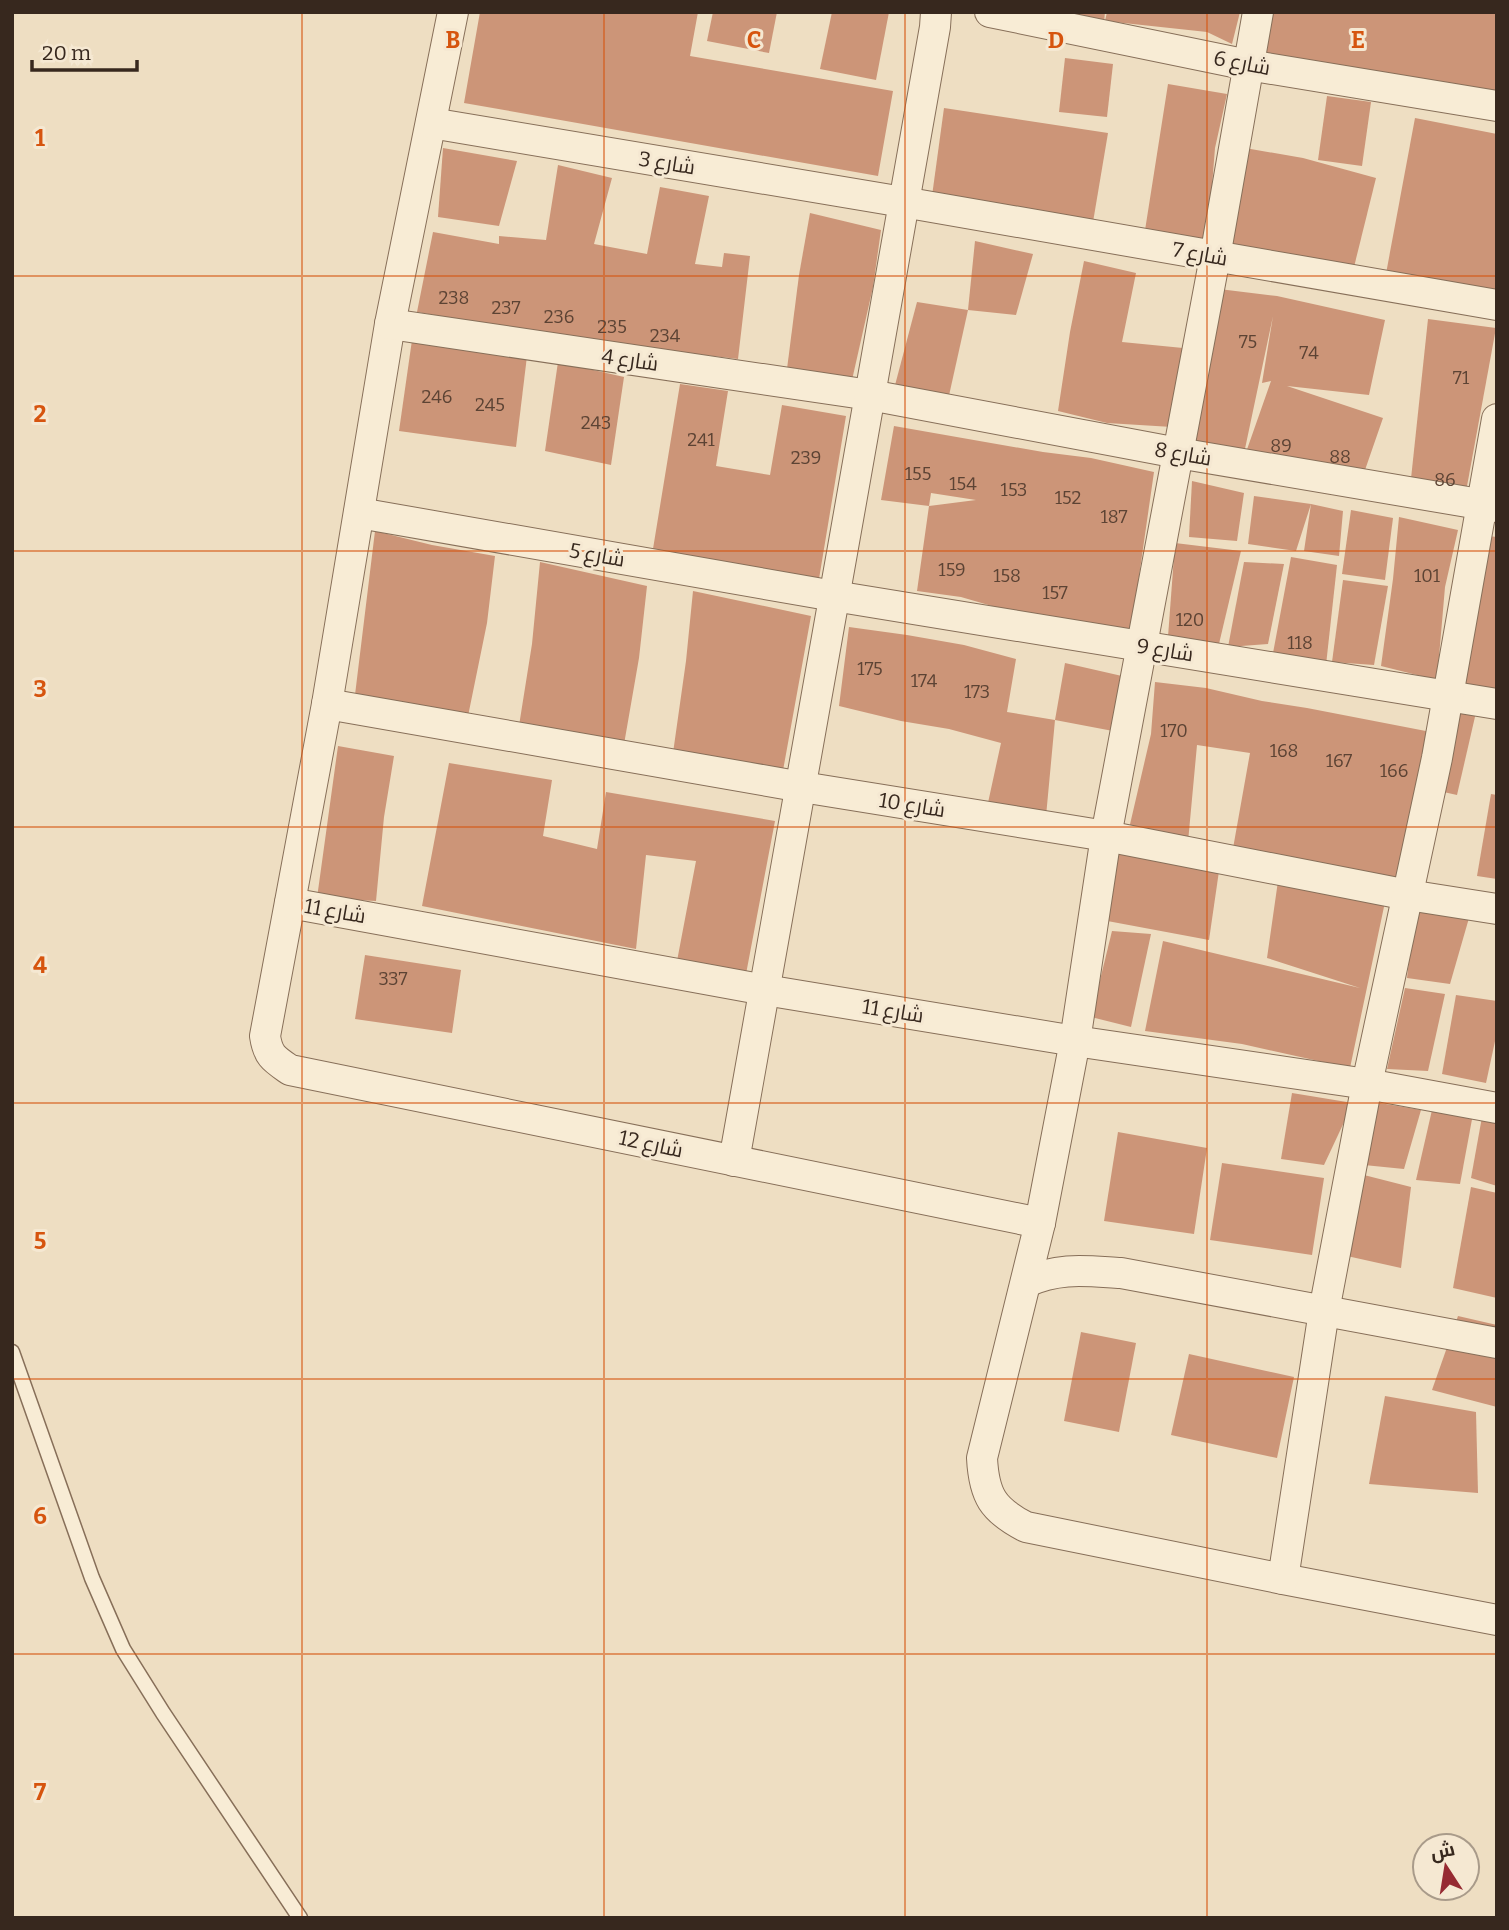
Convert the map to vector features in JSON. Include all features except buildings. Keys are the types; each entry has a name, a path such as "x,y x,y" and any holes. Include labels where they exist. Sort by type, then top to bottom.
{"street":[{"path":"290,904 327,704 390,324 453,12"},
{"path":"734,1161 802,787 936,12"},
{"name":"شارع 6","path":"989,12 1248,65 1497,106"},
{"path":"1258,12 1215,257 1106,836 1075,1041 1040,1223 982,1458 983,1480 992,1501 1007,1517 1026,1527 1497,1620"},
{"name":"شارع 3","path":"431,123 903,202"},
{"name":"شارع 7","path":"903,202 1497,305"},
{"name":"شارع 4","path":"390,324 870,395"},
{"name":"شارع 8","path":"870,395 1178,453 1490,506"},
{"path":"1283,1579 1324,1311 1367,1084 1437,758 1447,696 1490,506 1497,419"},
{"name":"شارع 5","path":"359,513 834,596"},
{"name":"شارع 9","path":"834,596 1497,704"},
{"name":"شارع 10","path":"327,704 802,787 1106,836 1408,895 1497,909"},
{"name":"شارع 11","path":"290,904 765,990 1075,1041 1367,1084 1497,1108"},
{"name":"شارع 12","path":"290,904 265,1036 267,1052 290,1070 1040,1223"},
{"path":"1026,1282 1045,1274 1073,1270 1121,1273 1497,1343"}],"lane":[{"path":"12,1352 92,1578 123,1648 163,1713 300,1918"}]}
